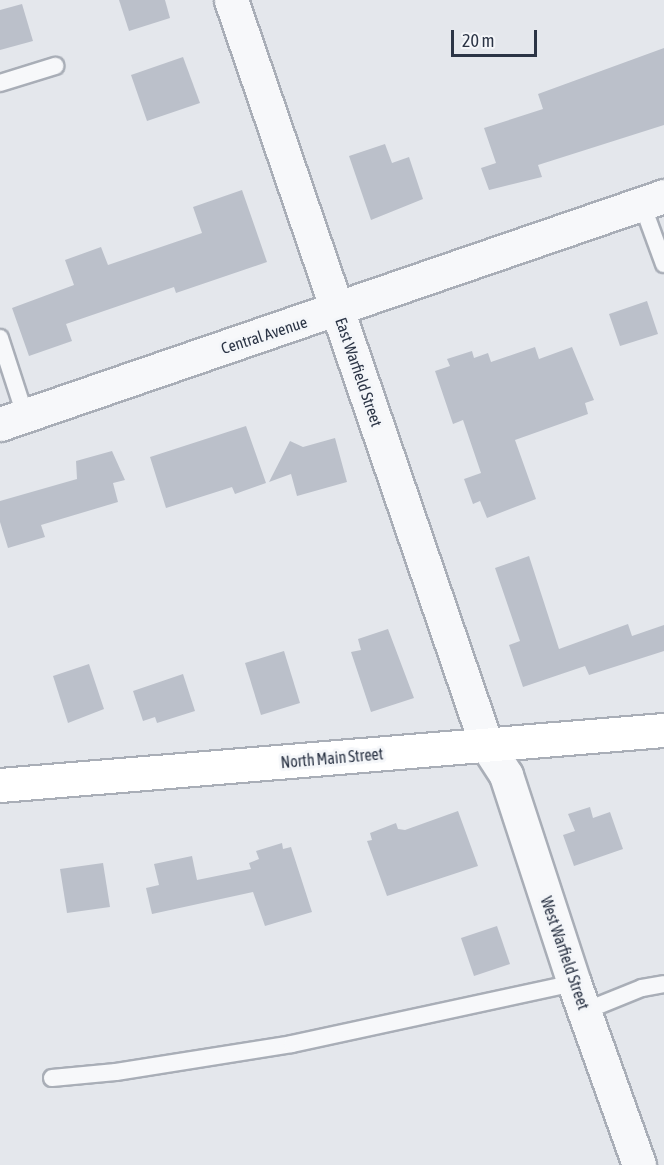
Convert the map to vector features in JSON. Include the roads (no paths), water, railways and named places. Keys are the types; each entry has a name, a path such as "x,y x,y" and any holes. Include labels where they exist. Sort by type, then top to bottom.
{"street":[{"name":"East Warfield Street","path":"231,0 486,744"},
{"name":"Central Avenue","path":"12,419 338,310 653,200"},
{"name":"North Main Street","path":"0,786 664,730"},
{"name":"West Warfield Street","path":"486,744 506,776 579,997 639,1165"}],"lane":[{"path":"0,83 55,66"},
{"path":"653,200 664,264"},
{"path":"0,338 12,419"},
{"path":"52,1078 116,1072 664,984"}]}
